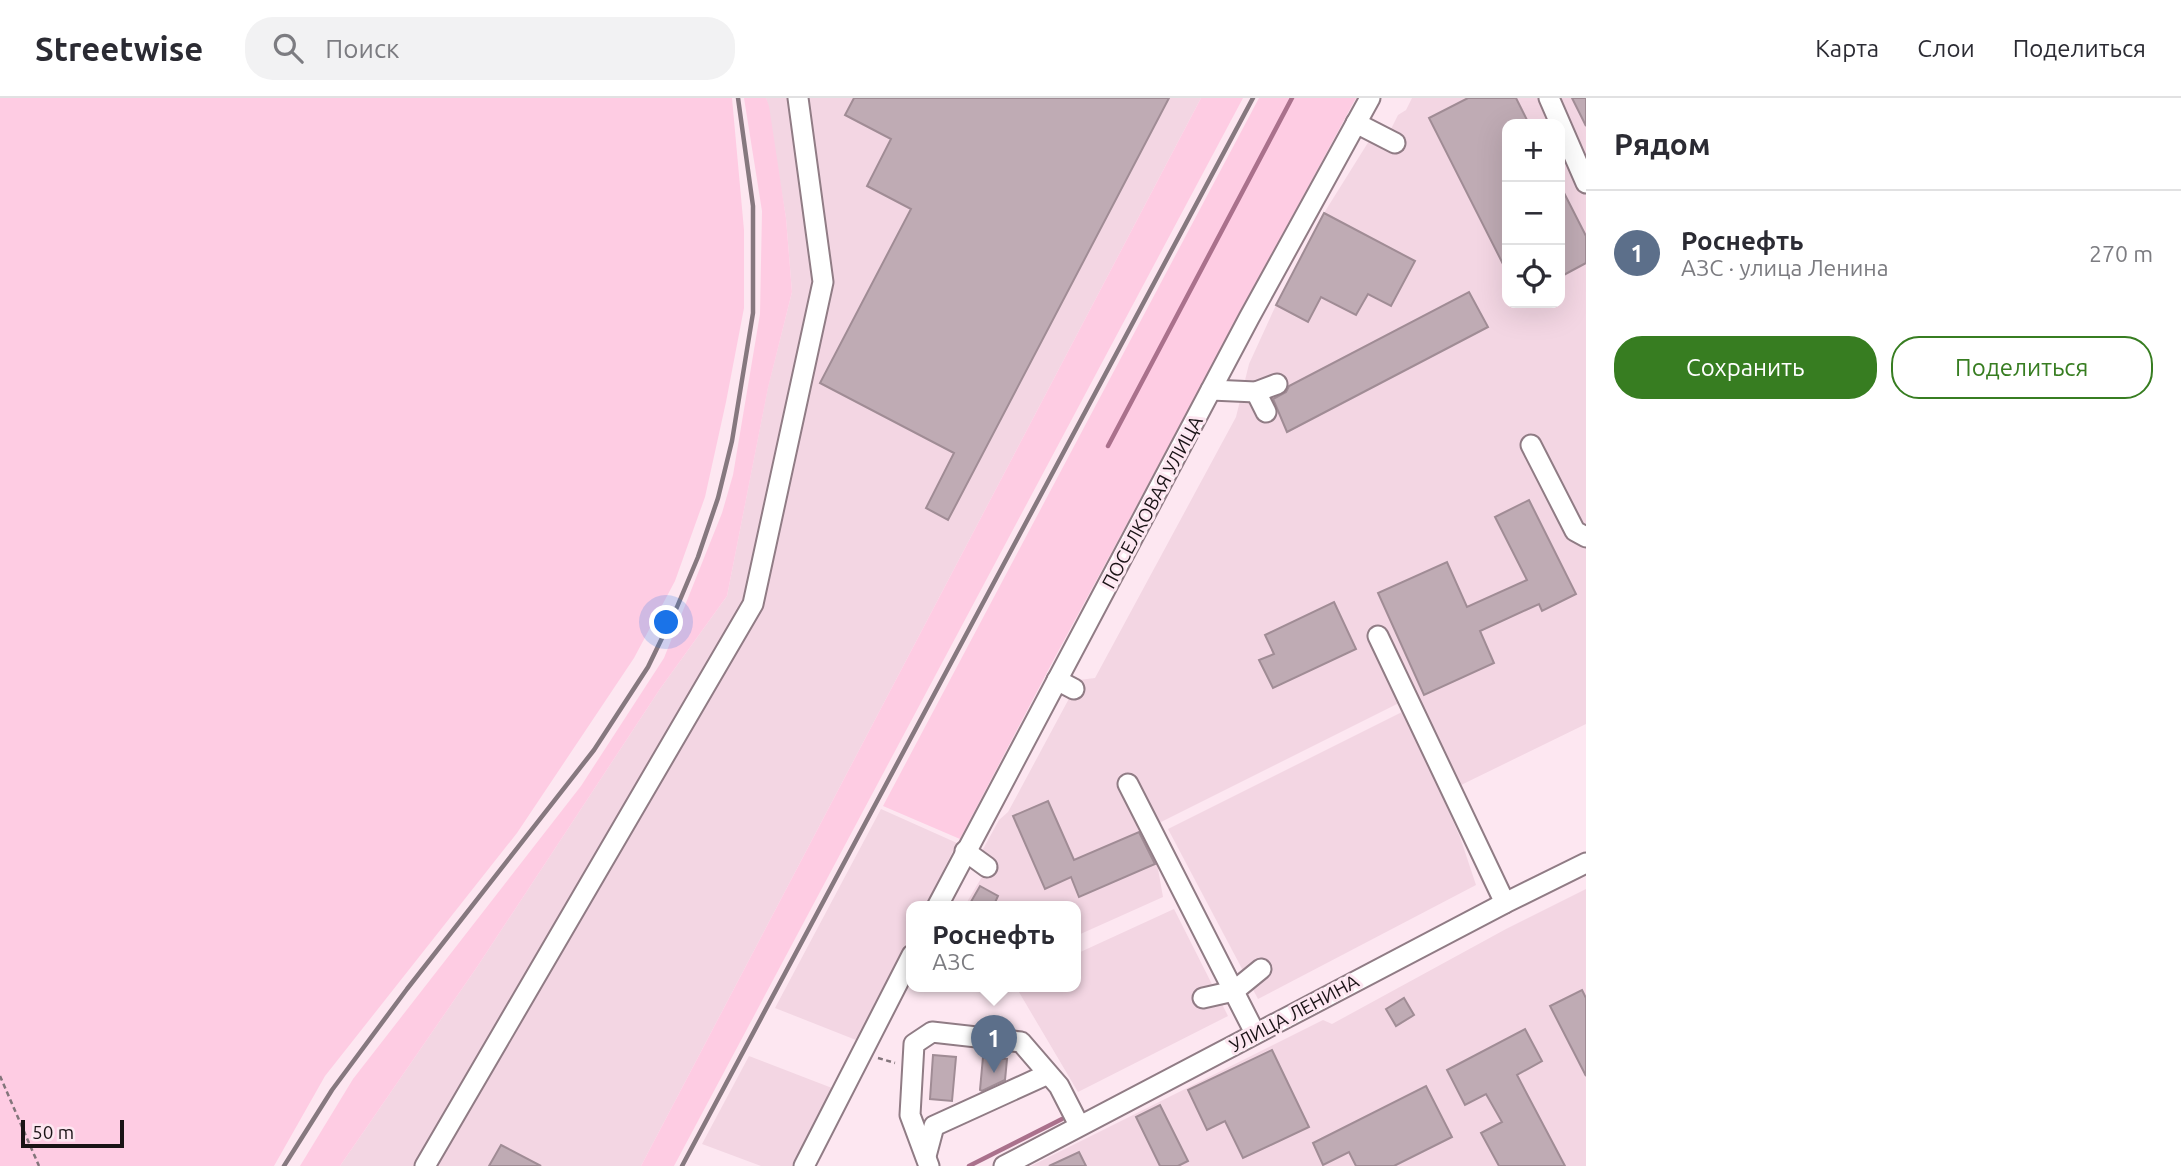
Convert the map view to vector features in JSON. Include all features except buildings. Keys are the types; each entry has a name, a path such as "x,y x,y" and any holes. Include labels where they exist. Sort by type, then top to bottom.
{"street":[{"path":"425,1166 752,604 823,282 798,98"},
{"name":"ПОСЕЛКОВАЯ УЛИЦА","path":"940,901 965,851 1065,684 1211,390 1370,98"},
{"path":"1549,98 1586,183"},
{"path":"1356,123 1395,143"},
{"path":"1211,390 1256,392 1277,384"},
{"path":"1256,392 1266,412"},
{"path":"1531,445 1575,531 1586,537"},
{"path":"1378,636 1505,903"},
{"path":"1128,784 1255,1033"},
{"path":"965,851 988,867"},
{"name":"УЛИЦА ЛЕНИНА","path":"1004,1166 1586,863"},
{"path":"804,1166 906,967"},
{"path":"1203,998 1234,991 1261,969"},
{"path":"928,1161 909,1115 914,1044 932,1032 1021,1042 1059,1086 1079,1125"},
{"path":"928,1161 934,1126 1048,1074"}],"path":[{"path":"861,1054 913,1068"},
{"path":"0,1076 39,1166"}],"shaded area":[{"path":"0,98 732,98 744,230 744,308 705,497 675,581 634,658 517,833 325,1076 274,1166 0,1166"},
{"path":"744,98 766,98 769,106 786,218 792,292 768,388 727,596 660,689 477,967 340,1166 300,1166 353,1079 581,786 664,658 722,513 733,475 760,314 762,211"},
{"path":"766,98 1201,98 641,1166 340,1166 477,967 660,689 727,596 768,387 792,292 786,218"},
{"path":"1201,98 1243,98 674,1166 641,1166"},
{"path":"1259,98 1356,98 960,839 883,806"},
{"path":"1412,98 1586,98 1586,724 1461,785 1413,696 1143,831 1157,863 1163,897 1081,934 1081,901 968,901 992,860 982,851 999,820 1008,812 1079,680 1095,678 1236,417 1249,364 1324,213 1369,141 1382,147 1398,115 1406,110"},
{"path":"1404,711 1460,837 1476,885 1258,999 1168,829"},
{"path":"881,809 957,843 928,901 906,901 906,944 856,1040 775,1008"},
{"path":"1586,889 1586,1166 1031,1166 1323,1020 1332,1024 1506,929"},
{"path":"1174,909 1228,1016 1078,1092 1019,992 1081,992 1081,952"},
{"path":"749,1056 832,1088 792,1166 761,1166 702,1144"}],"waterway":[{"path":"1108,446 1292,98"},
{"path":"969,1166 1062,1119"}],"railway":[{"path":"284,1166 332,1090 407,989 594,750 648,667 677,607 718,498 732,441 753,313 753,206 738,98"},
{"path":"682,1166 1253,98"}],"place":[{"name":"Роснефть","path":"994,1073"}]}
